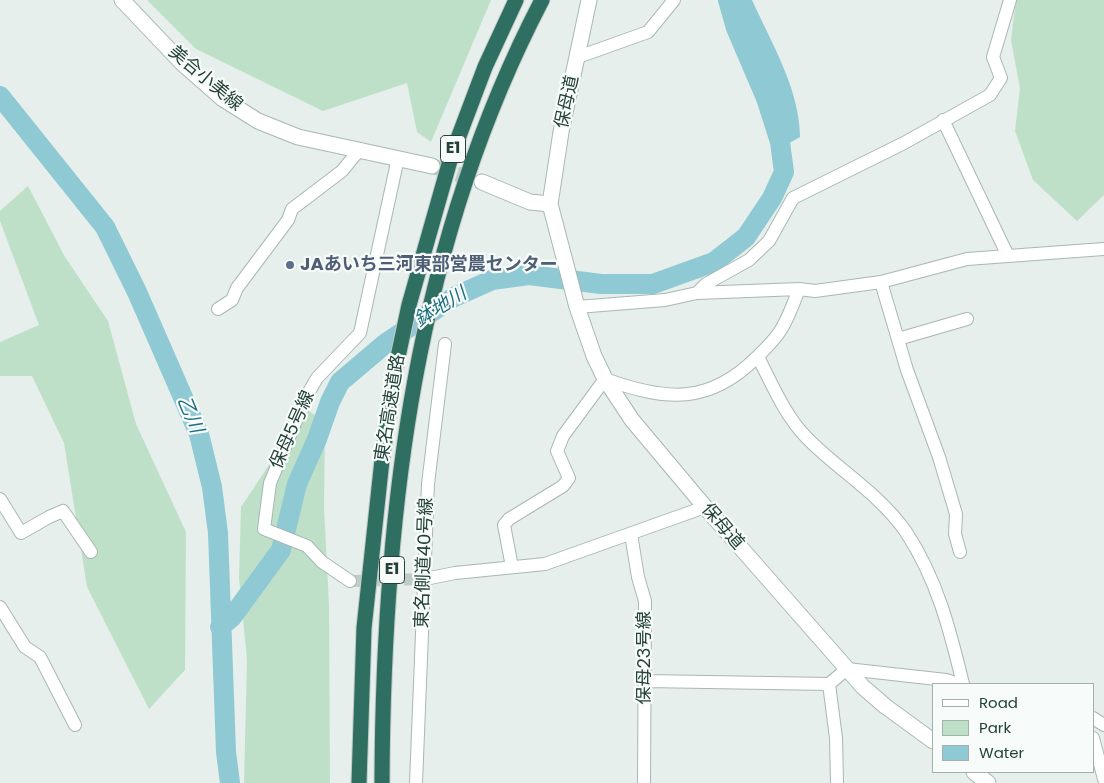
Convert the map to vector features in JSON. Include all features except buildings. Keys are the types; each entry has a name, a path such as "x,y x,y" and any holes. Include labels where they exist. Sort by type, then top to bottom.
{"highway":[{"name":"東名高速道路","path":"359,783 364,628 382,460 395,371 409,305 463,121 485,67 516,0"},
{"name":"東名高速道路","path":"382,783 387,625 399,488 417,359 454,213 470,164 511,64 542,0"}],"street":[{"name":"美合小美線","path":"122,0 182,63 223,99 258,121 298,137 432,166"},
{"name":"保母道","path":"589,0 561,132 550,204 576,301 594,356 605,379 632,420 705,507 847,669"},
{"path":"578,57 648,32 674,0"},
{"path":"697,293 706,284 749,260 769,241 793,198 904,144 943,120 990,95 1001,78 993,57 1010,0"},
{"path":"943,120 1008,256"},
{"path":"218,309 232,300 237,288 288,220 292,209 342,171 360,149"},
{"name":"保母5号線","path":"350,581 322,562 307,546 264,529 270,483 306,397 317,378 360,333 398,158"},
{"path":"482,182 530,202 550,204"},
{"path":"576,301 665,300 697,293 799,289 815,291 881,282 967,259 1104,249"},
{"path":"881,282 912,386 942,465 956,514 955,534 960,552"},
{"path":"512,567 504,525 509,519 563,486 569,478 557,451 580,410 605,379 629,388 655,393 691,395 713,388 744,372 758,357 782,328 799,289"},
{"path":"898,339 967,319"},
{"name":"東名側道40号線","path":"416,783 428,484 445,344"},
{"path":"758,357 792,421 833,462 856,479 905,530 936,586 949,626 963,683"},
{"path":"0,499 21,533 63,511 91,552"},
{"path":"425,579 545,564 705,507"},
{"name":"保母23号線","path":"631,534 638,576 645,601 644,783"},
{"path":"0,607 24,647 40,657 75,725"},
{"path":"847,669 885,706 932,739"},
{"path":"646,681 829,684 847,669 946,680 955,683"},
{"path":"829,684 837,747 837,783"},
{"path":"1094,742 1104,779"},
{"path":"975,773 988,783"}],"green space":[{"path":"147,0 491,0 431,142 417,132 407,83 323,111 196,49"},
{"path":"1016,0 1104,0 1104,195 1077,221 1033,180 1015,131 1020,88 1011,40"},
{"path":"28,186 65,257 108,321 136,424 186,532 185,670 149,709 87,587 64,443 32,376 0,376 0,342 39,325 0,221 0,211"},
{"path":"306,409 325,422 324,507 329,605 330,783 244,783 247,660 239,578 241,507"}],"water":[{"path":"728,0 752,0 776,49 790,84 799,119 800,137 777,150 762,75"}],"waterway":[{"name":"鉢地川","path":"220,627 232,617 281,550 297,484 340,382 386,343 454,297 492,280 529,275 601,284 653,284 714,262 746,237 772,198 784,172 780,142 766,98 736,28 728,0"},
{"name":"乙川","path":"0,96 105,227 137,292 199,434 212,487 218,533 226,752 230,783"}],"tunnel":[{"path":"435,167 482,182"},
{"path":"350,581 425,579"}],"place":[{"name":"JAあいち三河東部営農センター","path":"290,265"}]}
